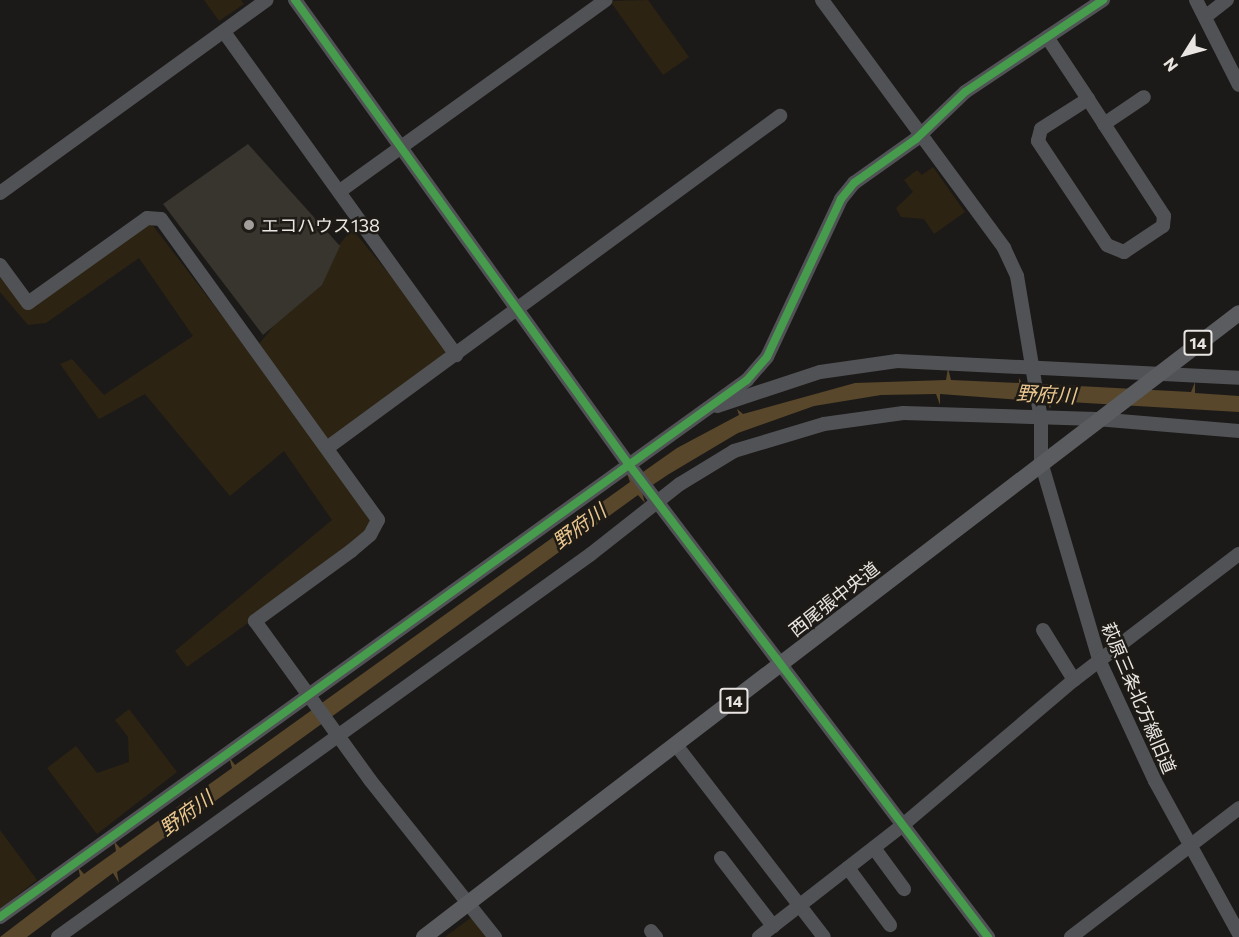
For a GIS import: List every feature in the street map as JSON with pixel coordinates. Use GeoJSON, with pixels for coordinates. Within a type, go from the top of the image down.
{"type":"FeatureCollection","features":[{"type":"Feature","properties":{"kind":"main road","name":"西尾張中央道"},"geometry":{"type":"LineString","coordinates":[[424,937],[780,666],[1096,419],[1239,313]]}},
{"type":"Feature","properties":{"kind":"street"},"geometry":{"type":"LineString","coordinates":[[0,193],[267,0]]}},
{"type":"Feature","properties":{"kind":"street"},"geometry":{"type":"LineString","coordinates":[[295,0],[627,462],[988,937]]}},
{"type":"Feature","properties":{"kind":"street"},"geometry":{"type":"LineString","coordinates":[[340,191],[606,0]]}},
{"type":"Feature","properties":{"kind":"street","name":"萩原三条北方線旧道"},"geometry":{"type":"LineString","coordinates":[[822,0],[1004,248],[1024,301],[1040,417],[1041,462],[1100,662],[1188,844],[1239,934]]}},
{"type":"Feature","properties":{"kind":"street"},"geometry":{"type":"LineString","coordinates":[[0,917],[763,364],[841,199],[854,183],[919,135],[965,92],[1103,0]]}},
{"type":"Feature","properties":{"kind":"street"},"geometry":{"type":"LineString","coordinates":[[1196,0],[1239,85]]}},
{"type":"Feature","properties":{"kind":"street"},"geometry":{"type":"LineString","coordinates":[[1205,17],[1227,0]]}},
{"type":"Feature","properties":{"kind":"street"},"geometry":{"type":"LineString","coordinates":[[224,32],[456,355]]}},
{"type":"Feature","properties":{"kind":"street"},"geometry":{"type":"LineString","coordinates":[[1047,37],[1088,99],[1165,220],[1163,226],[1124,252],[1107,245],[1038,141],[1041,129],[1088,99]]}},
{"type":"Feature","properties":{"kind":"street"},"geometry":{"type":"LineString","coordinates":[[1104,124],[1144,97]]}},
{"type":"Feature","properties":{"kind":"street"},"geometry":{"type":"LineString","coordinates":[[327,448],[780,116]]}},
{"type":"Feature","properties":{"kind":"street"},"geometry":{"type":"LineString","coordinates":[[0,265],[28,303],[147,218],[161,219],[378,520],[370,536],[255,621],[337,736],[495,937]]}},
{"type":"Feature","properties":{"kind":"street"},"geometry":{"type":"LineString","coordinates":[[694,415],[776,385],[859,364],[1033,368],[1239,378]]}},
{"type":"Feature","properties":{"kind":"street"},"geometry":{"type":"LineString","coordinates":[[58,937],[657,501],[734,451],[824,424],[903,413],[1096,419],[1239,431]]}},
{"type":"Feature","properties":{"kind":"street"},"geometry":{"type":"LineString","coordinates":[[759,937],[904,824],[1074,680],[1239,554]]}},
{"type":"Feature","properties":{"kind":"street"},"geometry":{"type":"LineString","coordinates":[[1043,630],[1074,680]]}},
{"type":"Feature","properties":{"kind":"street"},"geometry":{"type":"LineString","coordinates":[[676,745],[824,937]]}},
{"type":"Feature","properties":{"kind":"street"},"geometry":{"type":"LineString","coordinates":[[1071,937],[1188,844],[1239,808]]}},
{"type":"Feature","properties":{"kind":"street"},"geometry":{"type":"LineString","coordinates":[[874,848],[904,889]]}},
{"type":"Feature","properties":{"kind":"street"},"geometry":{"type":"LineString","coordinates":[[721,858],[773,926]]}},
{"type":"Feature","properties":{"kind":"street"},"geometry":{"type":"LineString","coordinates":[[848,868],[890,925]]}},
{"type":"Feature","properties":{"kind":"shaded area"},"geometry":{"type":"Polygon","coordinates":[[[204,0],[241,0],[244,4],[219,21],[204,0]]]}},
{"type":"Feature","properties":{"kind":"shaded area"},"geometry":{"type":"Polygon","coordinates":[[[648,0],[689,57],[663,75],[610,1],[648,0]]]}},
{"type":"Feature","properties":{"kind":"shaded area"},"geometry":{"type":"Polygon","coordinates":[[[933,167],[965,212],[934,234],[924,219],[901,217],[896,208],[913,192],[904,180],[917,170],[922,175],[933,167]]]}},
{"type":"Feature","properties":{"kind":"shaded area"},"geometry":{"type":"Polygon","coordinates":[[[147,218],[375,515],[370,535],[187,667],[175,651],[332,520],[284,451],[230,496],[145,394],[99,419],[60,364],[72,359],[104,395],[193,336],[139,258],[46,323],[28,325],[0,292],[0,272],[28,303],[147,218]]]}},
{"type":"Feature","properties":{"kind":"shaded area"},"geometry":{"type":"Polygon","coordinates":[[[352,229],[456,355],[332,445],[255,349],[352,229]]]}},
{"type":"Feature","properties":{"kind":"shaded area"},"geometry":{"type":"Polygon","coordinates":[[[129,709],[177,772],[97,834],[47,768],[76,746],[97,773],[129,762],[128,737],[115,720],[129,709]]]}},
{"type":"Feature","properties":{"kind":"shaded area"},"geometry":{"type":"Polygon","coordinates":[[[0,830],[37,880],[0,909],[0,830]]]}},
{"type":"Feature","properties":{"kind":"shaded area"},"geometry":{"type":"Polygon","coordinates":[[[472,917],[487,937],[445,937],[472,917]]]}},
{"type":"Feature","properties":{"kind":"water","name":"野府川"},"geometry":{"type":"Polygon","coordinates":[[[948,368],[951,380],[1019,383],[1019,378],[1022,383],[1191,392],[1195,382],[1195,393],[1239,396],[1239,412],[1052,401],[1050,409],[1048,402],[940,394],[940,405],[936,394],[881,395],[814,406],[738,433],[642,492],[645,503],[638,495],[117,872],[119,883],[113,873],[27,937],[0,937],[80,876],[78,867],[84,874],[116,851],[114,841],[120,848],[232,768],[229,757],[235,765],[630,482],[626,471],[633,479],[677,448],[739,415],[737,409],[743,414],[855,383],[946,380],[948,368]]]}},
{"type":"Feature","properties":{"kind":"building","name":"エコハウス138"},"geometry":{"type":"Polygon","coordinates":[[[248,144],[340,246],[322,285],[263,335],[163,204],[248,144]]]}},
{"type":"Feature","properties":{"kind":"cycle path"},"geometry":{"type":"LineString","coordinates":[[295,0],[627,462],[988,937]]}},
{"type":"Feature","properties":{"kind":"cycle path"},"geometry":{"type":"LineString","coordinates":[[0,917],[747,380],[767,357],[841,199],[854,183],[916,139],[965,92],[1103,0]]}},
{"type":"Feature","properties":{"kind":"place","name":"エコハウス138"},"geometry":{"type":"Point","coordinates":[249,225]}}]}
